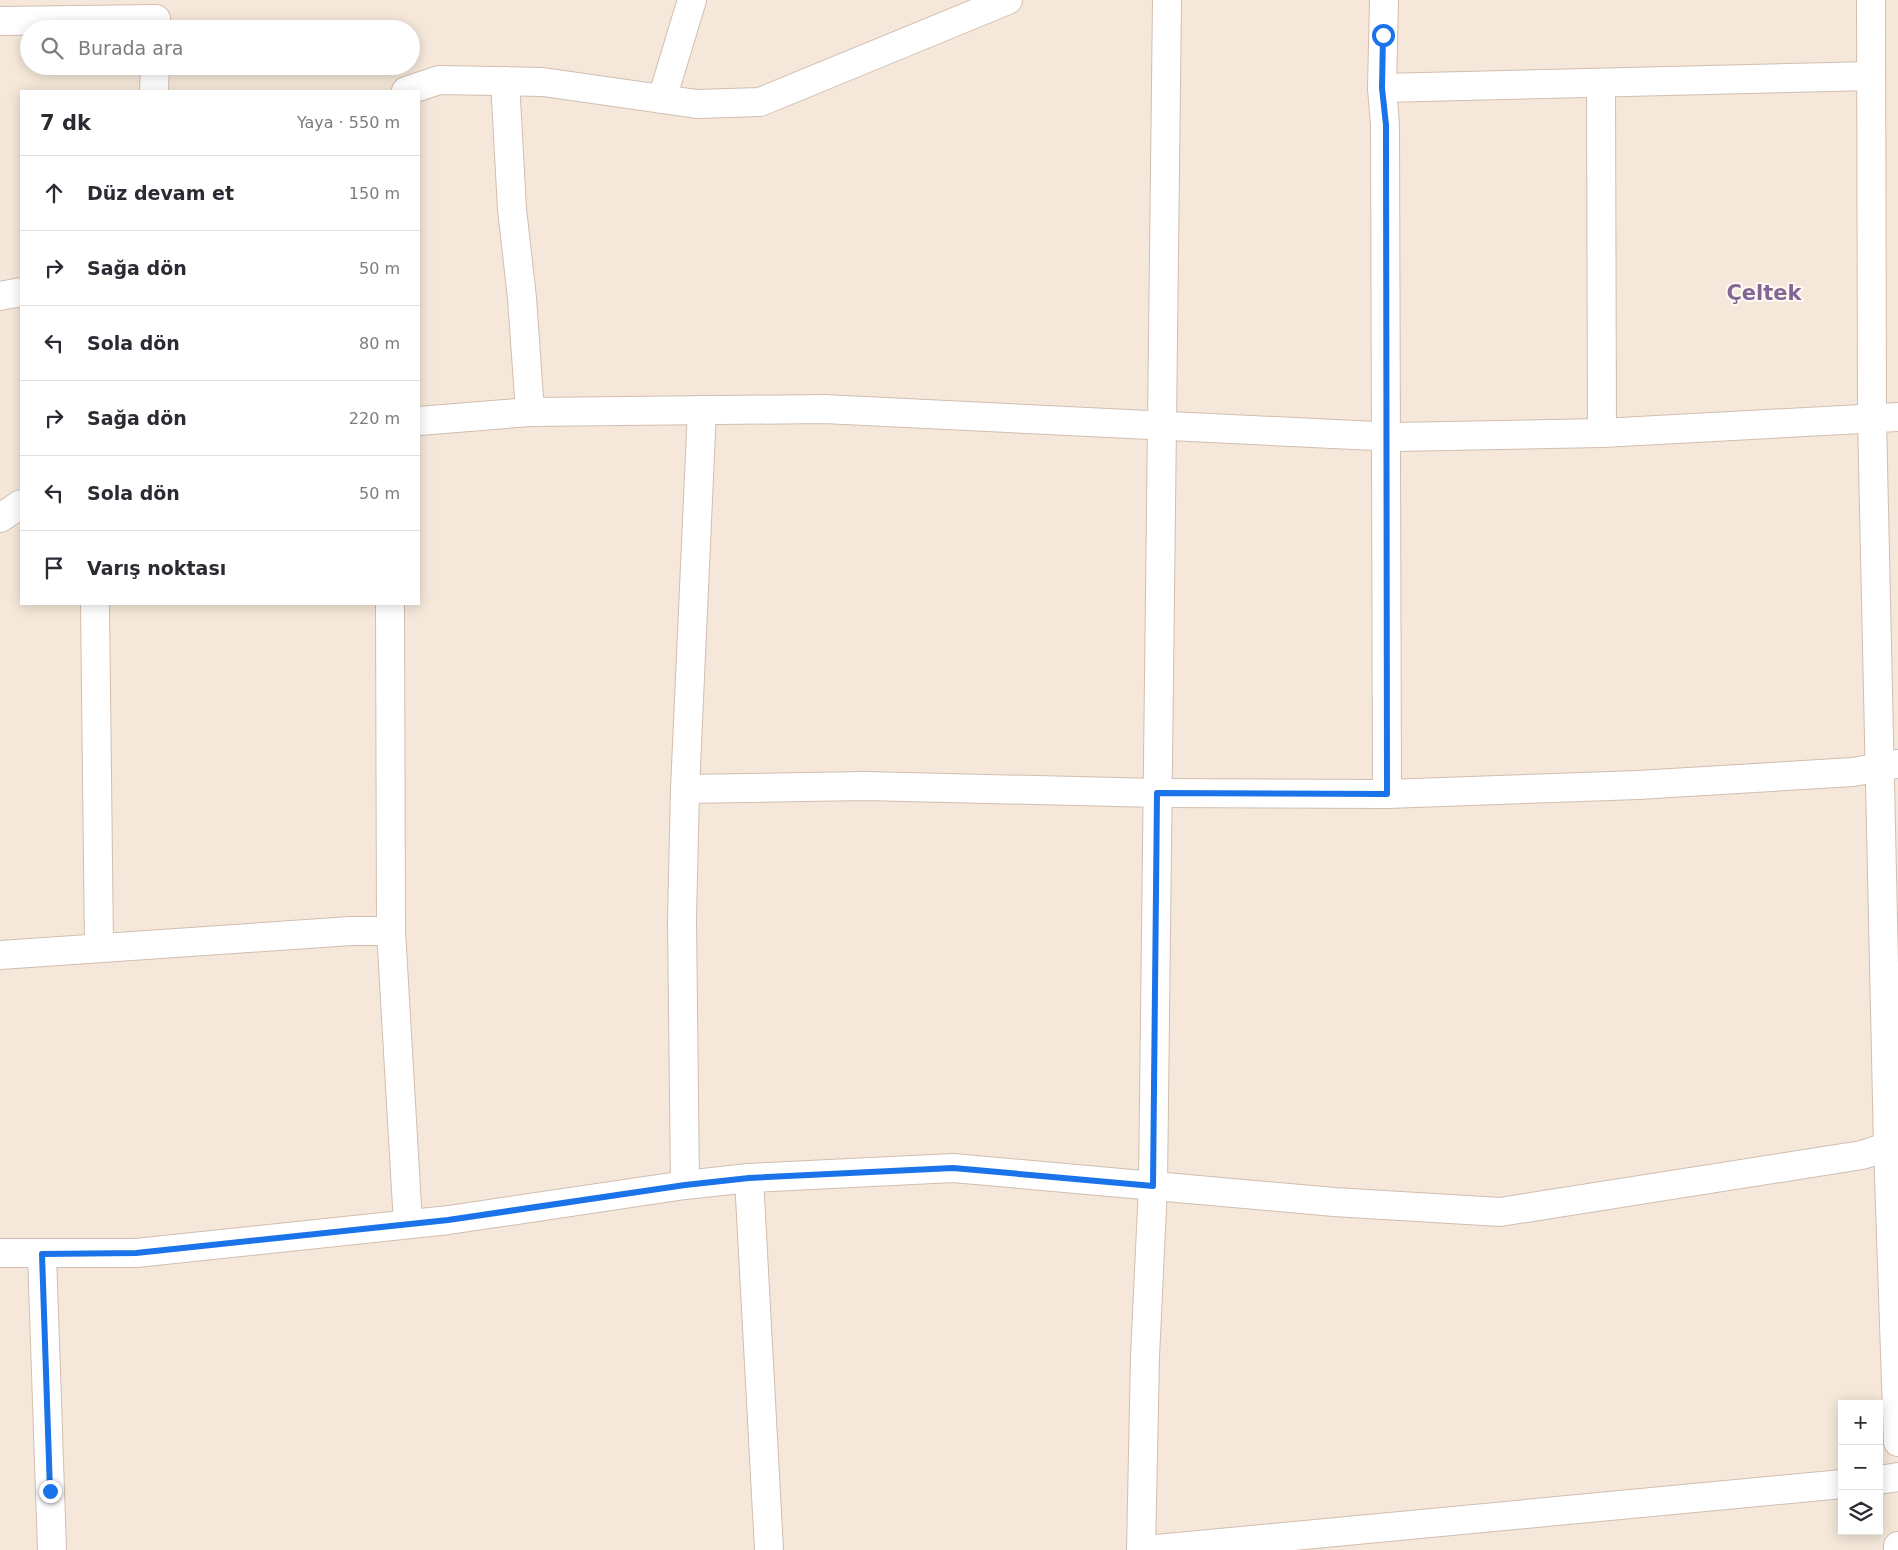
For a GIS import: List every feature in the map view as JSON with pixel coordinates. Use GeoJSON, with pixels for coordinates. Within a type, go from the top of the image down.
{"type":"FeatureCollection","features":[{"type":"Feature","properties":{"kind":"street"},"geometry":{"type":"LineString","coordinates":[[662,99],[692,0]]}},
{"type":"Feature","properties":{"kind":"street"},"geometry":{"type":"LineString","coordinates":[[409,90],[439,80],[543,82],[697,104],[760,102],[1008,0]]}},
{"type":"Feature","properties":{"kind":"street"},"geometry":{"type":"LineString","coordinates":[[1141,1550],[1145,1357],[1153,1186],[1167,0]]}},
{"type":"Feature","properties":{"kind":"street"},"geometry":{"type":"LineString","coordinates":[[1384,0],[1382,88],[1386,125],[1387,794]]}},
{"type":"Feature","properties":{"kind":"street"},"geometry":{"type":"LineString","coordinates":[[1871,0],[1871,76],[1885,417],[1898,1442]]}},
{"type":"Feature","properties":{"kind":"street"},"geometry":{"type":"LineString","coordinates":[[31,20],[156,16]]}},
{"type":"Feature","properties":{"kind":"street"},"geometry":{"type":"LineString","coordinates":[[0,21],[20,20]]}},
{"type":"Feature","properties":{"kind":"street"},"geometry":{"type":"LineString","coordinates":[[154,90],[155,75]]}},
{"type":"Feature","properties":{"kind":"street"},"geometry":{"type":"LineString","coordinates":[[1382,88],[1871,76]]}},
{"type":"Feature","properties":{"kind":"street"},"geometry":{"type":"LineString","coordinates":[[505,81],[512,209],[522,298],[530,412]]}},
{"type":"Feature","properties":{"kind":"street"},"geometry":{"type":"LineString","coordinates":[[1601,83],[1602,433]]}},
{"type":"Feature","properties":{"kind":"street"},"geometry":{"type":"LineString","coordinates":[[0,296],[20,292]]}},
{"type":"Feature","properties":{"kind":"street"},"geometry":{"type":"LineString","coordinates":[[420,421],[530,412],[824,409],[1386,436],[1602,433],[1885,417]]}},
{"type":"Feature","properties":{"kind":"street"},"geometry":{"type":"LineString","coordinates":[[685,1185],[682,920],[685,789],[702,410]]}},
{"type":"Feature","properties":{"kind":"street"},"geometry":{"type":"LineString","coordinates":[[0,518],[20,505]]}},
{"type":"Feature","properties":{"kind":"street"},"geometry":{"type":"LineString","coordinates":[[95,605],[98,947]]}},
{"type":"Feature","properties":{"kind":"street"},"geometry":{"type":"LineString","coordinates":[[390,605],[391,931],[408,1224]]}},
{"type":"Feature","properties":{"kind":"street"},"geometry":{"type":"LineString","coordinates":[[685,789],[865,786],[1157,793],[1387,794],[1638,785],[1854,772],[1889,765]]}},
{"type":"Feature","properties":{"kind":"street"},"geometry":{"type":"LineString","coordinates":[[0,954],[391,931]]}},
{"type":"Feature","properties":{"kind":"street"},"geometry":{"type":"LineString","coordinates":[[0,1253],[136,1253],[458,1219],[685,1185],[749,1178],[953,1168],[1334,1202],[1500,1212],[1862,1155],[1893,1145]]}},
{"type":"Feature","properties":{"kind":"street"},"geometry":{"type":"LineString","coordinates":[[749,1178],[769,1550]]}},
{"type":"Feature","properties":{"kind":"street"},"geometry":{"type":"LineString","coordinates":[[42,1254],[52,1550]]}},
{"type":"Feature","properties":{"kind":"street"},"geometry":{"type":"LineString","coordinates":[[1883,1479],[1898,1477]]}},
{"type":"Feature","properties":{"kind":"street"},"geometry":{"type":"LineString","coordinates":[[1146,1550],[1838,1484]]}},
{"type":"Feature","properties":{"kind":"shaded area"},"geometry":{"type":"Polygon","coordinates":[[[0,0],[1898,0],[1898,1550],[0,1550],[0,0]]]}},
{"type":"Feature","properties":{"kind":"district","name":"Çeltek"},"geometry":{"type":"Point","coordinates":[1764,293]}},
{"type":"Feature","properties":{"kind":"route"},"geometry":{"type":"LineString","coordinates":[[50,1491],[42,1254],[136,1253],[448,1220],[685,1185],[749,1178],[953,1168],[1153,1186],[1157,793],[1387,794],[1386,125],[1382,88],[1383,35]]}}]}
